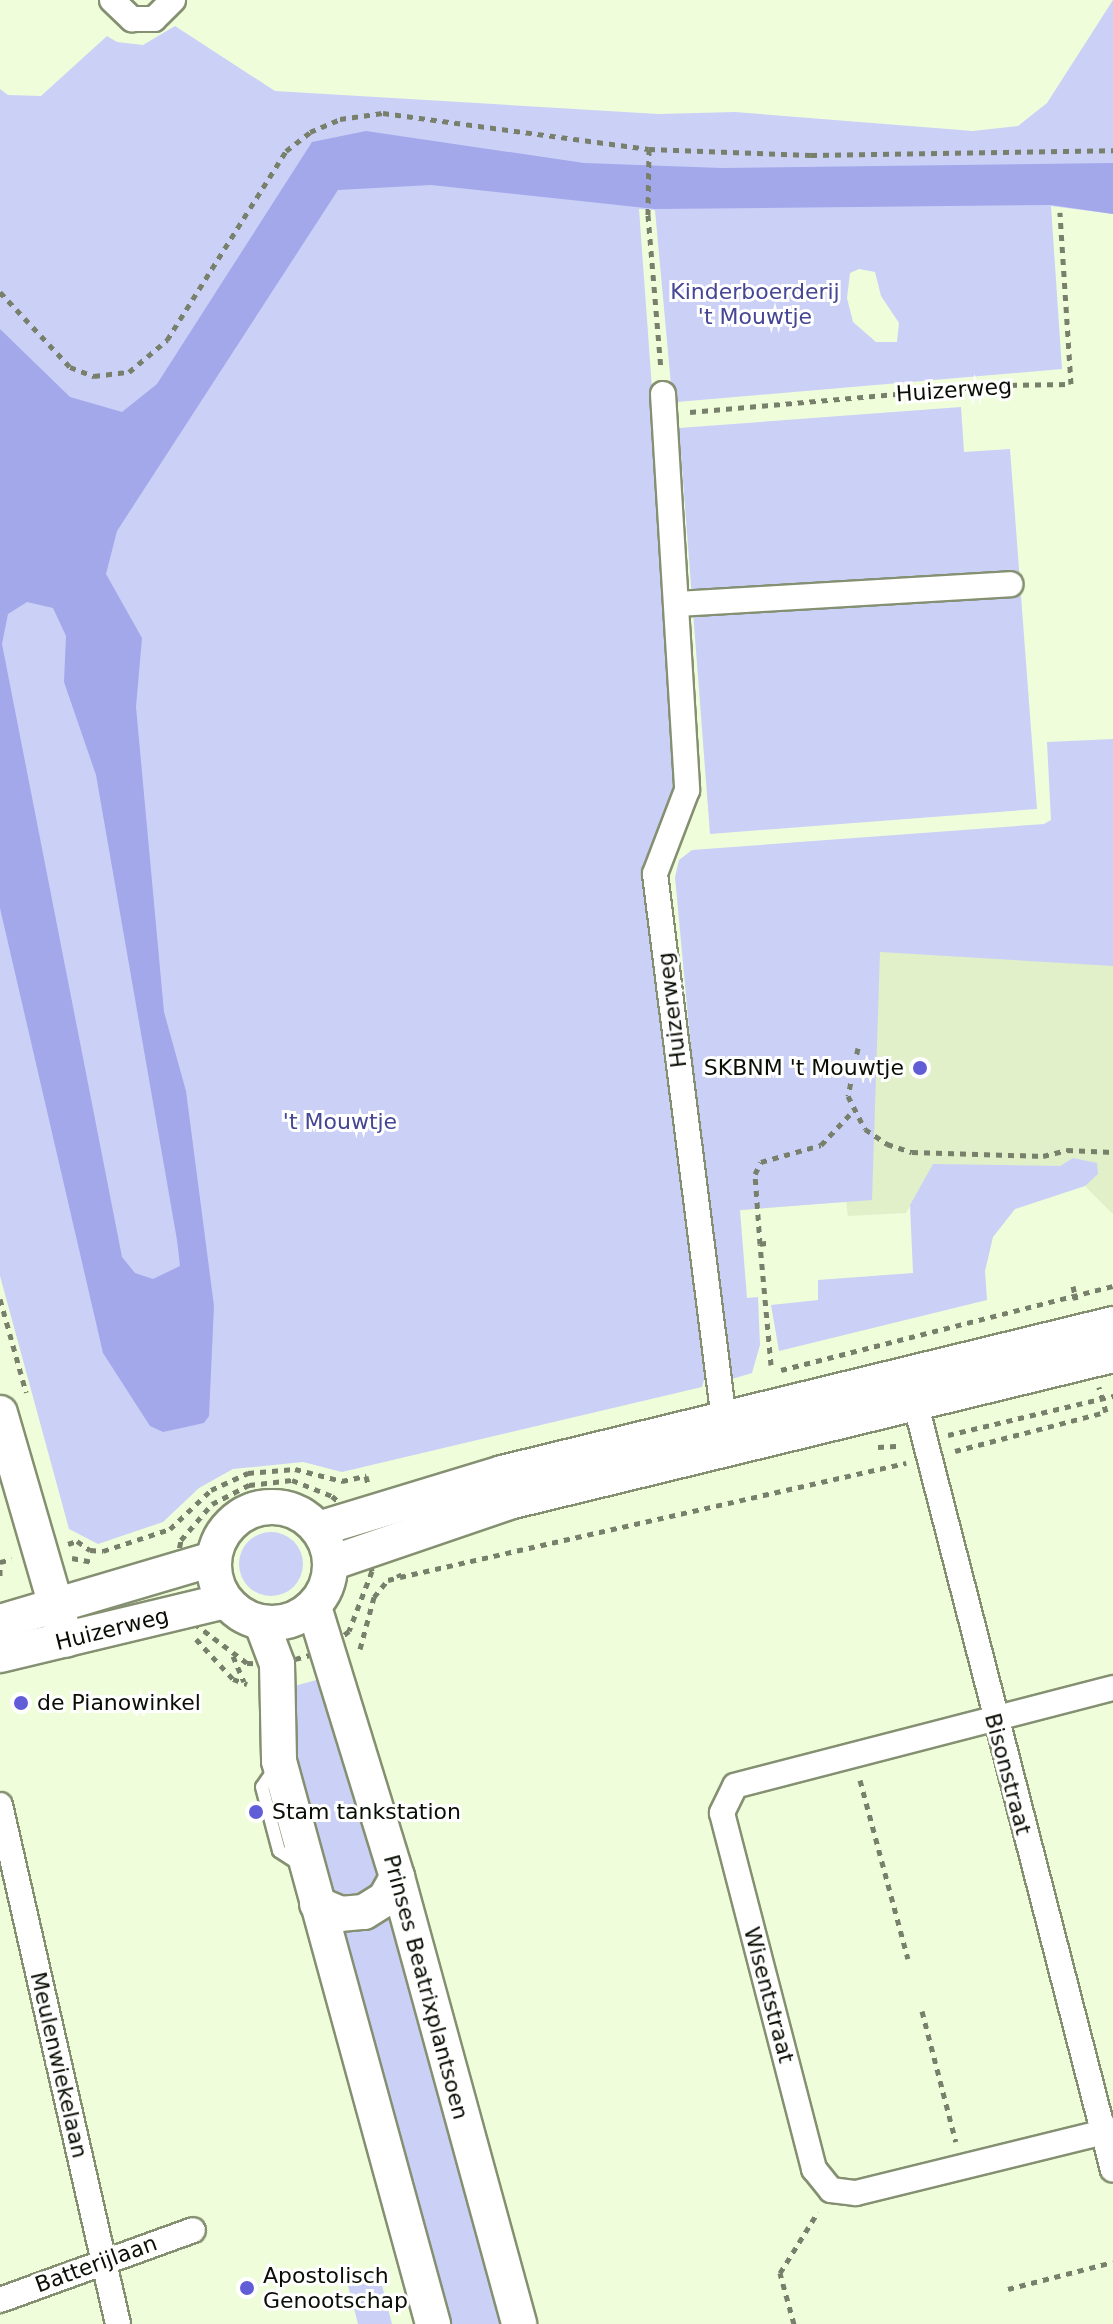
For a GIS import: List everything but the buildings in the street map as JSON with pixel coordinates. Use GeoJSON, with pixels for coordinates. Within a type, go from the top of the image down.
{"type":"FeatureCollection","features":[{"type":"Feature","properties":{"kind":"main road"},"geometry":{"type":"LineString","coordinates":[[318,1529],[383,1527],[509,1502],[912,1389],[1101,1343]]}},
{"type":"Feature","properties":{"kind":"main road"},"geometry":{"type":"LineString","coordinates":[[331,1563],[383,1527],[502,1473],[724,1420],[912,1389]]}},
{"type":"Feature","properties":{"kind":"main road"},"geometry":{"type":"LineString","coordinates":[[0,1413],[66,1640]]}},
{"type":"Feature","properties":{"kind":"main road"},"geometry":{"type":"LineString","coordinates":[[279,1507],[301,1515],[318,1529],[331,1563],[327,1587],[314,1607],[290,1621],[262,1624],[241,1616],[225,1601],[215,1581],[213,1559],[220,1537],[235,1519],[256,1509],[279,1507]]}},
{"type":"Feature","properties":{"kind":"main road","name":"Huizerweg"},"geometry":{"type":"LineString","coordinates":[[0,1622],[213,1559]]}},
{"type":"Feature","properties":{"kind":"main road","name":"Huizerweg"},"geometry":{"type":"LineString","coordinates":[[0,1655],[225,1601]]}},
{"type":"Feature","properties":{"kind":"main road","name":"Prinses Beatrixplantsoen"},"geometry":{"type":"LineString","coordinates":[[314,1607],[331,1671],[397,1877],[519,2324]]}},
{"type":"Feature","properties":{"kind":"main road"},"geometry":{"type":"LineString","coordinates":[[262,1624],[277,1664],[279,1761],[433,2324]]}},
{"type":"Feature","properties":{"kind":"main road"},"geometry":{"type":"LineString","coordinates":[[317,1904],[340,1914],[364,1912],[385,1899],[397,1877]]}},
{"type":"Feature","properties":{"kind":"street"},"geometry":{"type":"LineString","coordinates":[[112,0],[132,19],[154,19],[173,0]]}},
{"type":"Feature","properties":{"kind":"street","name":"Huizerweg"},"geometry":{"type":"LineString","coordinates":[[664,404],[687,790],[655,874],[724,1420]]}},
{"type":"Feature","properties":{"kind":"street"},"geometry":{"type":"LineString","coordinates":[[677,604],[1010,584]]}},
{"type":"Feature","properties":{"kind":"street","name":"Bisonstraat"},"geometry":{"type":"LineString","coordinates":[[912,1389],[994,1719],[1108,2132],[1113,2170]]}},
{"type":"Feature","properties":{"kind":"street","name":"Wisentstraat"},"geometry":{"type":"LineString","coordinates":[[831,2190],[814,2169],[722,1813],[735,1786],[1113,1688]]}},
{"type":"Feature","properties":{"kind":"street","name":"Meulenwiekelaan"},"geometry":{"type":"LineString","coordinates":[[0,1805],[118,2324]]}},
{"type":"Feature","properties":{"kind":"street"},"geometry":{"type":"LineString","coordinates":[[831,2190],[856,2193],[1108,2132]]}},
{"type":"Feature","properties":{"kind":"street","name":"Batterijlaan"},"geometry":{"type":"LineString","coordinates":[[0,2300],[103,2260],[193,2230]]}},
{"type":"Feature","properties":{"kind":"path"},"geometry":{"type":"LineString","coordinates":[[0,292],[70,367],[94,376],[129,372],[167,340],[286,151],[330,123],[383,113],[649,149],[811,155],[1113,150]]}},
{"type":"Feature","properties":{"kind":"path"},"geometry":{"type":"LineString","coordinates":[[649,149],[648,215],[664,404]]}},
{"type":"Feature","properties":{"kind":"path","name":"Huizerweg"},"geometry":{"type":"LineString","coordinates":[[664,404],[999,385],[1071,384],[1060,212]]}},
{"type":"Feature","properties":{"kind":"path"},"geometry":{"type":"LineString","coordinates":[[858,1048],[849,1077],[853,1111],[865,1129],[887,1144],[912,1152],[1043,1156],[1067,1150],[1113,1152]]}},
{"type":"Feature","properties":{"kind":"path"},"geometry":{"type":"LineString","coordinates":[[771,1365],[755,1174],[761,1162],[821,1145],[853,1111]]}},
{"type":"Feature","properties":{"kind":"path"},"geometry":{"type":"LineString","coordinates":[[760,1244],[771,1242]]}},
{"type":"Feature","properties":{"kind":"path"},"geometry":{"type":"LineString","coordinates":[[331,1671],[364,1645],[374,1597],[388,1580],[927,1458],[1106,1412],[1101,1343],[1073,1286]]}},
{"type":"Feature","properties":{"kind":"path"},"geometry":{"type":"LineString","coordinates":[[0,1576],[0,1562],[77,1541],[90,1550],[103,1551],[170,1529],[211,1490],[248,1473],[295,1469],[342,1481],[366,1476],[400,1577]]}},
{"type":"Feature","properties":{"kind":"path"},"geometry":{"type":"LineString","coordinates":[[181,1540],[212,1504],[249,1485],[292,1480],[332,1496]]}},
{"type":"Feature","properties":{"kind":"path"},"geometry":{"type":"LineString","coordinates":[[233,1656],[245,1684]]}},
{"type":"Feature","properties":{"kind":"path"},"geometry":{"type":"LineString","coordinates":[[854,1756],[908,1959]]}},
{"type":"Feature","properties":{"kind":"path"},"geometry":{"type":"LineString","coordinates":[[922,2011],[963,2167]]}},
{"type":"Feature","properties":{"kind":"path"},"geometry":{"type":"LineString","coordinates":[[794,2324],[780,2273],[831,2190]]}},
{"type":"Feature","properties":{"kind":"path"},"geometry":{"type":"LineString","coordinates":[[1008,2289],[1113,2262]]}},
{"type":"Feature","properties":{"kind":"shaded area","name":"SKBNM 't Mouwtje"},"geometry":{"type":"Polygon","coordinates":[[[719,936],[1113,952],[1113,1214],[1085,1186],[922,1185],[906,1213],[848,1216],[846,1201],[734,1211],[719,936]]]}},
{"type":"Feature","properties":{"kind":"green space","name":"'t Mouwtje"},"geometry":{"type":"Polygon","coordinates":[[[1113,0],[1113,214],[1051,206],[1062,369],[677,402],[672,396],[655,210],[639,209],[678,747],[671,809],[658,843],[707,1370],[702,1387],[342,1472],[303,1462],[233,1469],[199,1488],[163,1522],[98,1544],[69,1529],[0,1276],[0,89],[8,95],[41,96],[107,36],[117,42],[143,45],[175,26],[275,91],[658,114],[735,112],[973,131],[1018,126],[1047,103],[1113,0]],[[859,269],[850,273],[847,298],[853,322],[876,342],[897,342],[899,323],[881,296],[875,272],[859,269]]]}},
{"type":"Feature","properties":{"kind":"green space"},"geometry":{"type":"Polygon","coordinates":[[[961,407],[964,452],[1010,449],[1037,809],[710,834],[679,428],[961,407]]]}},
{"type":"Feature","properties":{"kind":"green space"},"geometry":{"type":"Polygon","coordinates":[[[1113,739],[1113,966],[880,952],[872,1200],[740,1210],[747,1298],[758,1297],[760,1345],[752,1373],[722,1382],[675,877],[679,860],[692,850],[1044,824],[1051,820],[1047,742],[1113,739]]]}},
{"type":"Feature","properties":{"kind":"green space"},"geometry":{"type":"Polygon","coordinates":[[[1073,1158],[1097,1163],[1098,1174],[1085,1186],[1015,1209],[993,1237],[985,1271],[987,1300],[779,1351],[771,1305],[818,1300],[818,1280],[913,1273],[910,1205],[933,1164],[1060,1166],[1073,1158]]]}},
{"type":"Feature","properties":{"kind":"green space"},"geometry":{"type":"Polygon","coordinates":[[[271,1532],[289,1538],[297,1546],[303,1564],[297,1582],[289,1590],[271,1596],[253,1590],[245,1582],[239,1564],[245,1546],[253,1538],[271,1532]]]}},
{"type":"Feature","properties":{"kind":"green space"},"geometry":{"type":"Polygon","coordinates":[[[320,1679],[386,1881],[362,1902],[329,1896],[296,1764],[287,1688],[320,1679]]]}},
{"type":"Feature","properties":{"kind":"green space"},"geometry":{"type":"Polygon","coordinates":[[[394,1902],[507,2324],[444,2324],[337,1922],[394,1902]]]}},
{"type":"Feature","properties":{"kind":"green space"},"geometry":{"type":"Polygon","coordinates":[[[378,2270],[392,2324],[358,2324],[346,2278],[378,2270]]]}},
{"type":"Feature","properties":{"kind":"water"},"geometry":{"type":"Polygon","coordinates":[[[366,131],[584,163],[721,168],[1113,163],[1113,214],[1051,205],[655,209],[431,185],[338,190],[117,531],[106,574],[142,638],[136,707],[164,1012],[186,1091],[214,1306],[209,1416],[204,1423],[163,1432],[150,1426],[103,1353],[0,908],[0,329],[70,397],[122,412],[157,384],[312,142],[366,131]],[[27,602],[8,614],[2,644],[122,1257],[135,1273],[153,1279],[180,1266],[177,1240],[96,775],[64,682],[66,636],[53,608],[27,602]]]}},
{"type":"Feature","properties":{"kind":"place","name":"SKBNM 't Mouwtje"},"geometry":{"type":"Point","coordinates":[920,1068]}},
{"type":"Feature","properties":{"kind":"place","name":"de Pianowinkel"},"geometry":{"type":"Point","coordinates":[21,1703]}},
{"type":"Feature","properties":{"kind":"place","name":"Stam tankstation"},"geometry":{"type":"Point","coordinates":[256,1812]}},
{"type":"Feature","properties":{"kind":"place","name":"Apostolisch Genootschap"},"geometry":{"type":"Point","coordinates":[247,2288]}},
{"type":"Feature","properties":{"kind":"park label","name":"Kinderboerderij 't Mouwtje"},"geometry":{"type":"Point","coordinates":[755,304]}}]}
